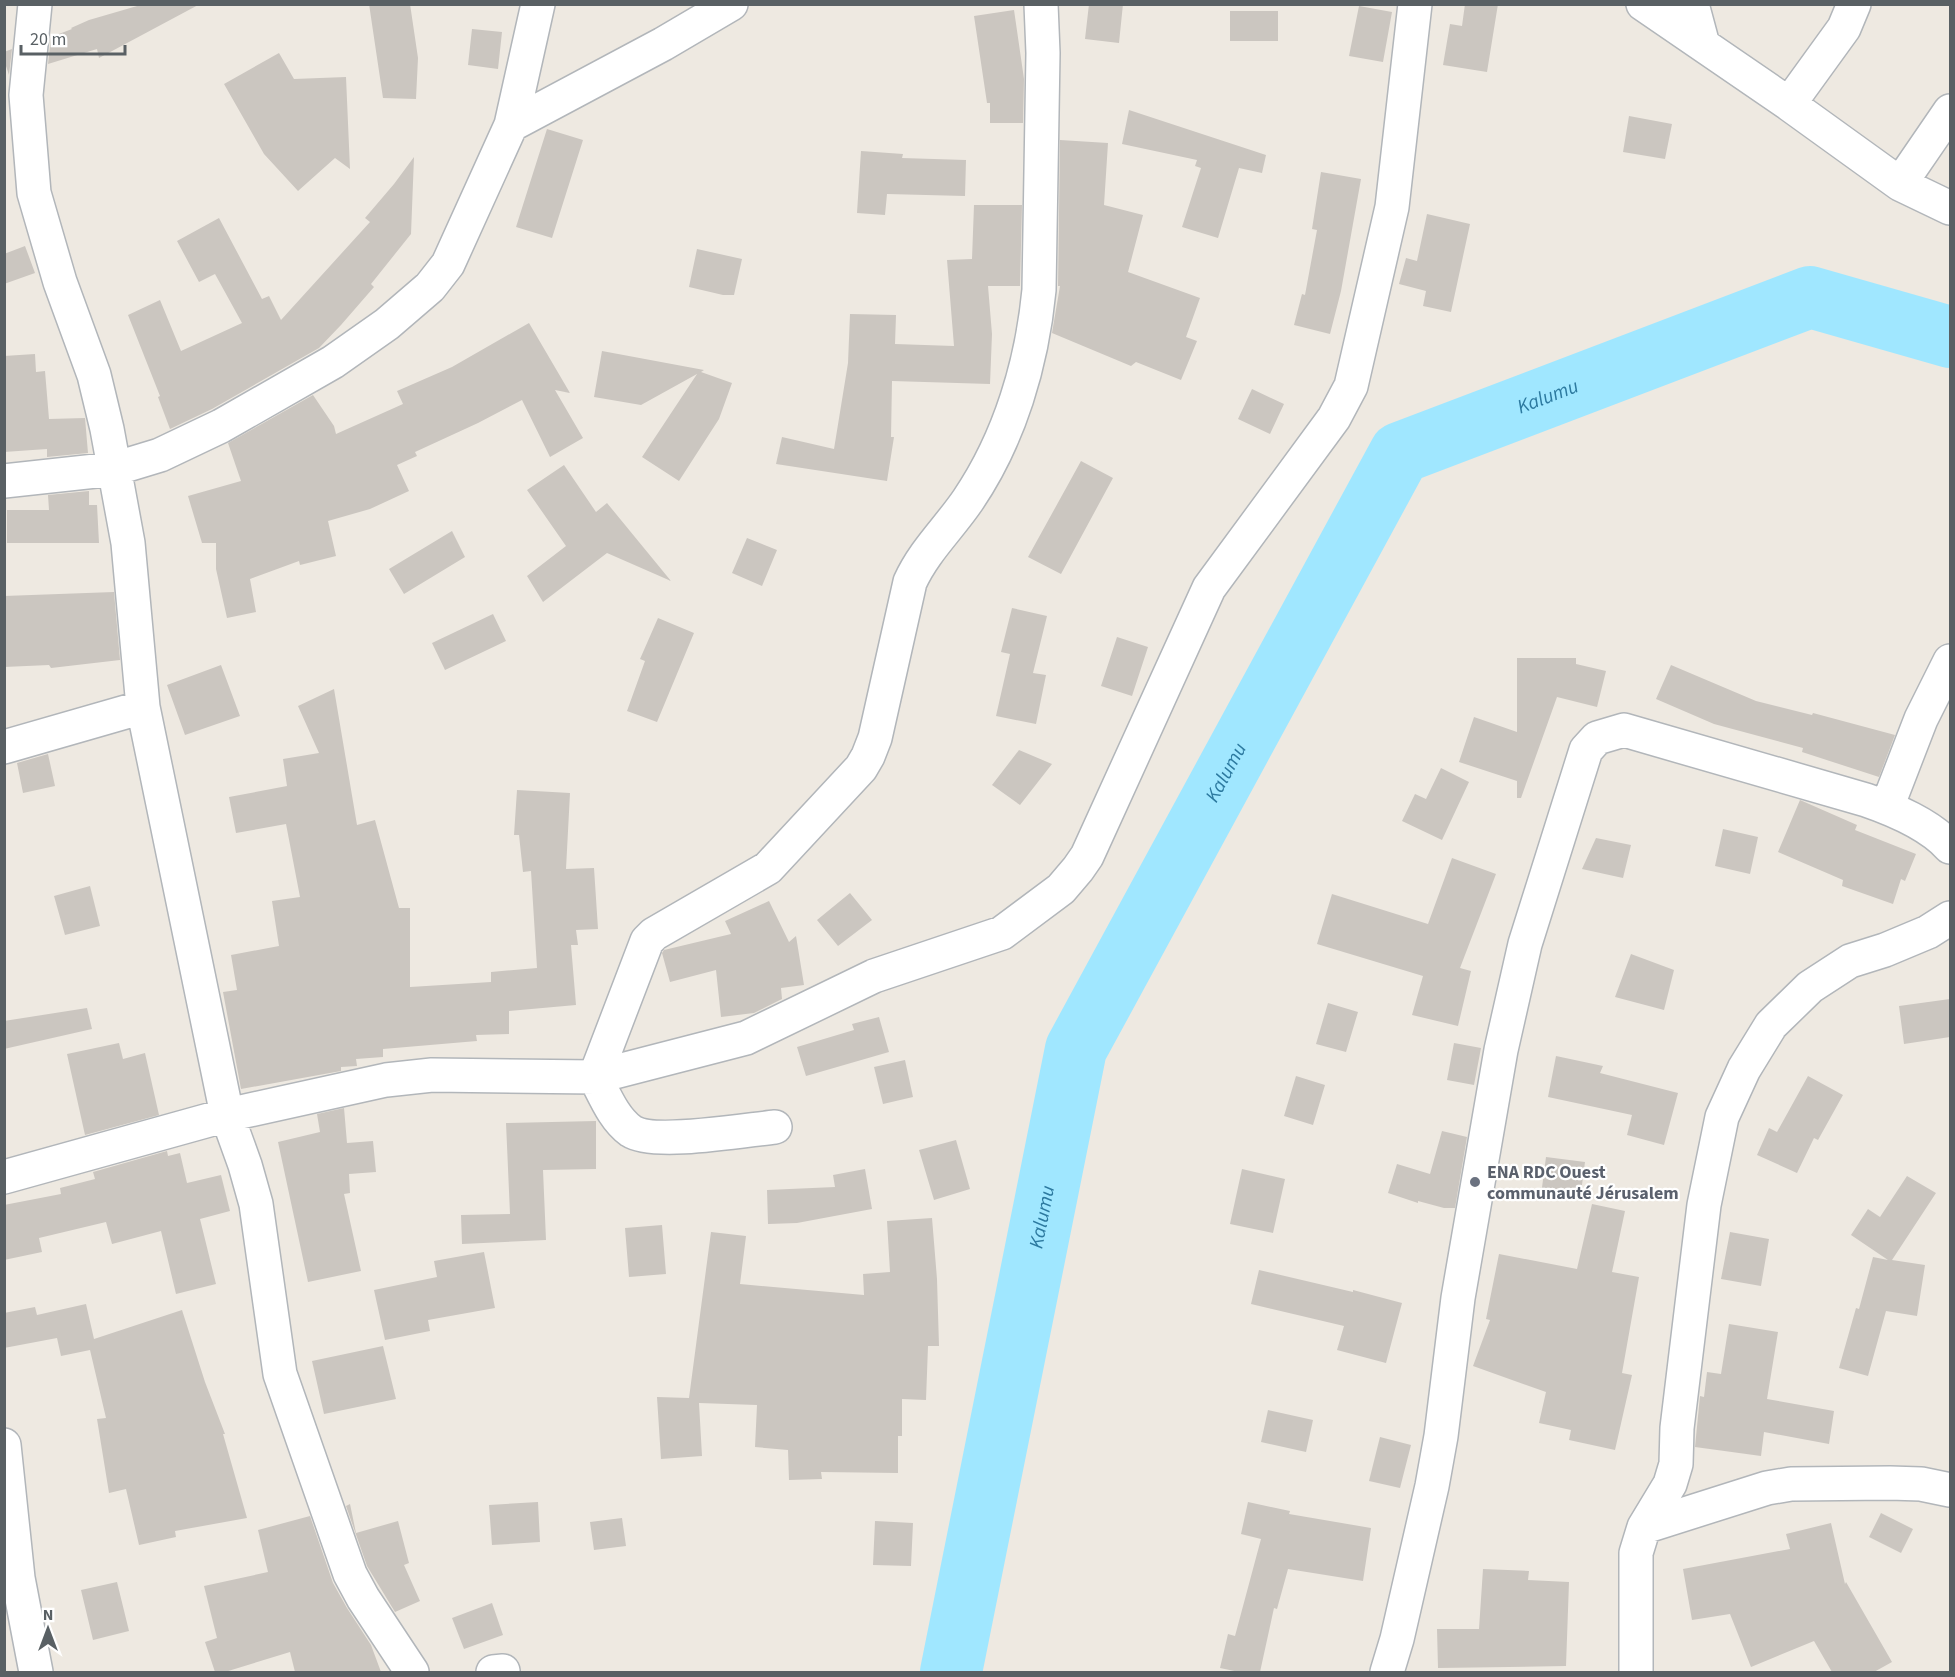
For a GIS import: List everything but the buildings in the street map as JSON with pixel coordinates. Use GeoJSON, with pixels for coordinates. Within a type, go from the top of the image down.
{"type":"FeatureCollection","features":[{"type":"Feature","properties":{"kind":"street"},"geometry":{"type":"LineString","coordinates":[[35,4],[26,95],[34,193],[60,282],[94,375],[114,469],[128,543],[143,707],[227,1115],[256,1204],[280,1374],[350,1574],[363,1598],[412,1672]]}},
{"type":"Feature","properties":{"kind":"street"},"geometry":{"type":"LineString","coordinates":[[4,481],[114,469],[160,455],[221,426],[333,362],[396,317],[430,287],[448,264],[511,125],[538,4]]}},
{"type":"Feature","properties":{"kind":"street"},"geometry":{"type":"LineString","coordinates":[[511,125],[663,44],[731,4]]}},
{"type":"Feature","properties":{"kind":"street"},"geometry":{"type":"LineString","coordinates":[[775,1127],[664,1138],[644,1136],[631,1131],[621,1121],[595,1077],[647,941],[654,934],[768,868],[861,768],[875,738],[910,582],[922,560],[968,500],[1004,435],[1023,378],[1037,314],[1041,4]]}},
{"type":"Feature","properties":{"kind":"street"},"geometry":{"type":"LineString","coordinates":[[4,1177],[227,1115],[408,1077],[432,1075],[595,1077],[746,1038],[874,976],[1002,933],[1061,889],[1087,856],[1209,588],[1334,418],[1351,386],[1392,207],[1415,4]]}},
{"type":"Feature","properties":{"kind":"street"},"geometry":{"type":"LineString","coordinates":[[1643,4],[1789,104],[1900,184],[1949,206]]}},
{"type":"Feature","properties":{"kind":"street"},"geometry":{"type":"LineString","coordinates":[[1692,4],[1703,45]]}},
{"type":"Feature","properties":{"kind":"street"},"geometry":{"type":"LineString","coordinates":[[1789,104],[1844,28],[1854,4]]}},
{"type":"Feature","properties":{"kind":"street"},"geometry":{"type":"LineString","coordinates":[[1900,184],[1950,111]]}},
{"type":"Feature","properties":{"kind":"street"},"geometry":{"type":"LineString","coordinates":[[1887,807],[1922,720],[1950,661]]}},
{"type":"Feature","properties":{"kind":"street"},"geometry":{"type":"LineString","coordinates":[[4,747],[143,707]]}},
{"type":"Feature","properties":{"kind":"street"},"geometry":{"type":"LineString","coordinates":[[1387,1672],[1400,1629],[1437,1456],[1458,1298],[1501,1050],[1525,944],[1586,750],[1597,738],[1624,730],[1887,807],[1922,825],[1950,847]]}},
{"type":"Feature","properties":{"kind":"street"},"geometry":{"type":"LineString","coordinates":[[1636,1672],[1636,1553],[1644,1527],[1670,1485],[1676,1464],[1677,1428],[1704,1206],[1722,1117],[1744,1069],[1771,1025],[1810,987],[1850,961],[1885,950],[1928,932],[1950,918]]}},
{"type":"Feature","properties":{"kind":"street"},"geometry":{"type":"LineString","coordinates":[[4,1445],[18,1578],[36,1672]]}},
{"type":"Feature","properties":{"kind":"street"},"geometry":{"type":"LineString","coordinates":[[1644,1527],[1767,1488],[1791,1484],[1890,1483],[1950,1490]]}},
{"type":"Feature","properties":{"kind":"waterway","name":"Kalumu"},"geometry":{"type":"LineString","coordinates":[[951,1672],[1076,1049],[1400,453],[1810,297],[1950,337]]}},
{"type":"Feature","properties":{"kind":"place","name":"ENA RDC Ouest communauté Jérusalem"},"geometry":{"type":"Point","coordinates":[1475,1182]}}]}
